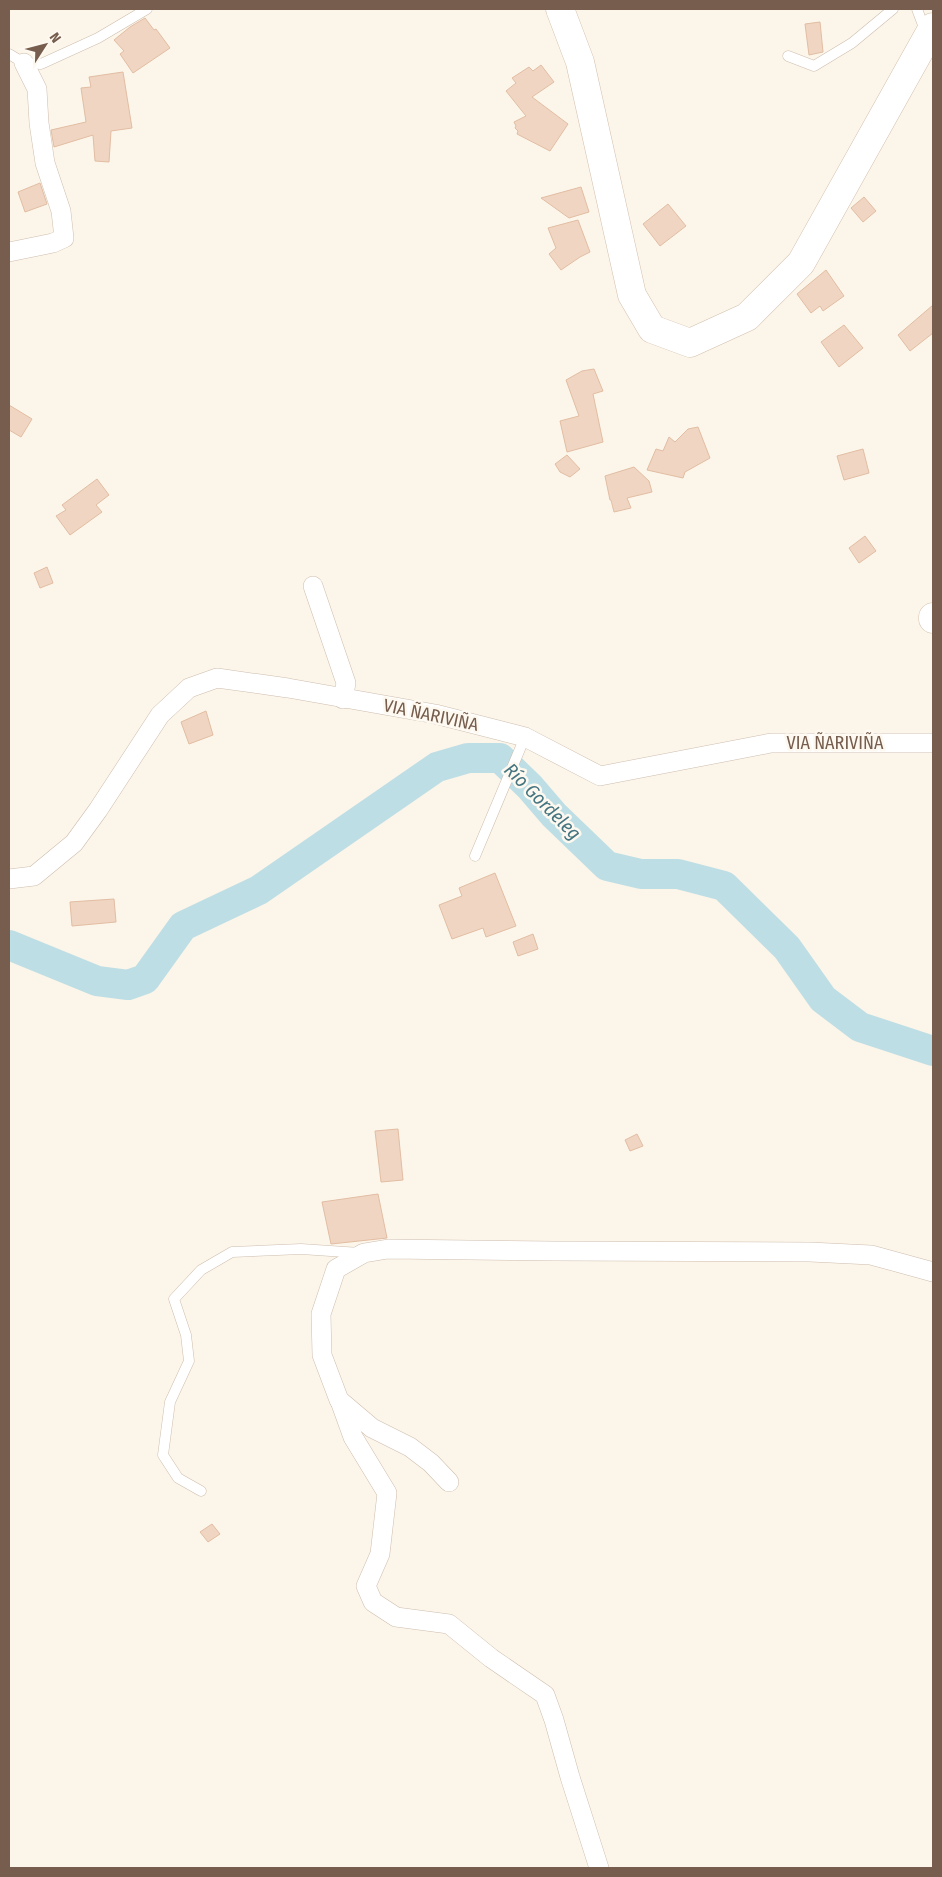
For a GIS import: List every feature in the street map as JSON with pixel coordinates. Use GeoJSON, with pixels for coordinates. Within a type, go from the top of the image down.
{"type":"FeatureCollection","features":[{"type":"Feature","properties":{"kind":"street"},"geometry":{"type":"LineString","coordinates":[[560,9],[580,62],[632,295],[652,329],[690,343],[747,317],[801,263],[930,32]]}},
{"type":"Feature","properties":{"kind":"street"},"geometry":{"type":"LineString","coordinates":[[9,252],[53,243],[64,238],[61,211],[45,163],[39,123],[37,89],[17,58]]}},
{"type":"Feature","properties":{"kind":"street"},"geometry":{"type":"LineString","coordinates":[[313,586],[346,683],[343,699]]}},
{"type":"Feature","properties":{"kind":"street","name":"VIA ÑARIVIÑA"},"geometry":{"type":"LineString","coordinates":[[9,879],[34,876],[74,843],[98,810],[160,714],[189,688],[218,678],[288,688],[435,714],[522,745],[600,776],[771,744],[933,743]]}},
{"type":"Feature","properties":{"kind":"street"},"geometry":{"type":"LineString","coordinates":[[599,1868],[545,1695],[491,1658],[449,1624],[396,1618],[373,1602],[366,1586],[380,1554],[387,1493],[353,1437],[322,1355],[320,1314],[336,1268],[364,1253],[388,1249],[553,1252],[810,1252],[871,1255],[933,1272]]}},
{"type":"Feature","properties":{"kind":"street"},"geometry":{"type":"LineString","coordinates":[[339,1400],[372,1428],[410,1447],[431,1463],[449,1482]]}},
{"type":"Feature","properties":{"kind":"lane"},"geometry":{"type":"LineString","coordinates":[[17,58],[41,64],[98,38],[147,9]]}},
{"type":"Feature","properties":{"kind":"lane"},"geometry":{"type":"LineString","coordinates":[[788,56],[814,66],[852,42],[892,9]]}},
{"type":"Feature","properties":{"kind":"lane"},"geometry":{"type":"LineString","coordinates":[[917,9],[930,32]]}},
{"type":"Feature","properties":{"kind":"lane"},"geometry":{"type":"LineString","coordinates":[[475,856],[522,745]]}},
{"type":"Feature","properties":{"kind":"lane"},"geometry":{"type":"LineString","coordinates":[[201,1491],[178,1478],[163,1455],[170,1402],[189,1361],[186,1335],[174,1299],[200,1270],[232,1252],[301,1249],[364,1253]]}},
{"type":"Feature","properties":{"kind":"building"},"geometry":{"type":"Polygon","coordinates":[[[145,18],[170,48],[133,73],[120,54],[124,51],[114,40],[145,18]]]}},
{"type":"Feature","properties":{"kind":"building"},"geometry":{"type":"Polygon","coordinates":[[[820,22],[823,52],[809,55],[805,24],[820,22]]]}},
{"type":"Feature","properties":{"kind":"building"},"geometry":{"type":"Polygon","coordinates":[[[541,65],[554,82],[532,97],[568,124],[550,151],[517,134],[518,131],[515,128],[514,122],[526,116],[506,91],[516,83],[512,78],[529,67],[533,71],[541,65]]]}},
{"type":"Feature","properties":{"kind":"building"},"geometry":{"type":"Polygon","coordinates":[[[123,72],[132,128],[111,131],[109,162],[95,161],[93,135],[54,147],[51,130],[86,122],[81,88],[91,87],[89,77],[123,72]]]}},
{"type":"Feature","properties":{"kind":"building"},"geometry":{"type":"Polygon","coordinates":[[[40,183],[47,204],[25,212],[18,192],[40,183]]]}},
{"type":"Feature","properties":{"kind":"building"},"geometry":{"type":"Polygon","coordinates":[[[581,187],[589,212],[569,218],[541,198],[581,187]]]}},
{"type":"Feature","properties":{"kind":"building"},"geometry":{"type":"Polygon","coordinates":[[[864,197],[876,211],[863,222],[851,208],[864,197]]]}},
{"type":"Feature","properties":{"kind":"building"},"geometry":{"type":"Polygon","coordinates":[[[668,204],[686,226],[660,246],[643,224],[668,204]]]}},
{"type":"Feature","properties":{"kind":"building"},"geometry":{"type":"Polygon","coordinates":[[[578,220],[590,252],[561,270],[549,254],[556,248],[548,228],[578,220]]]}},
{"type":"Feature","properties":{"kind":"building"},"geometry":{"type":"Polygon","coordinates":[[[826,270],[844,296],[823,311],[820,306],[811,313],[797,294],[826,270]]]}},
{"type":"Feature","properties":{"kind":"building"},"geometry":{"type":"Polygon","coordinates":[[[933,305],[933,333],[910,351],[898,335],[933,305]]]}},
{"type":"Feature","properties":{"kind":"building"},"geometry":{"type":"Polygon","coordinates":[[[844,325],[863,348],[839,367],[821,342],[844,325]]]}},
{"type":"Feature","properties":{"kind":"building"},"geometry":{"type":"Polygon","coordinates":[[[594,369],[603,391],[593,394],[603,442],[567,452],[560,421],[579,416],[566,380],[582,371],[594,369]]]}},
{"type":"Feature","properties":{"kind":"building"},"geometry":{"type":"Polygon","coordinates":[[[9,405],[32,419],[21,437],[9,430],[9,405]]]}},
{"type":"Feature","properties":{"kind":"building"},"geometry":{"type":"Polygon","coordinates":[[[698,427],[710,458],[685,472],[683,478],[647,470],[656,449],[663,451],[669,437],[675,442],[688,429],[698,427]]]}},
{"type":"Feature","properties":{"kind":"building"},"geometry":{"type":"Polygon","coordinates":[[[863,449],[869,473],[844,480],[837,456],[863,449]]]}},
{"type":"Feature","properties":{"kind":"building"},"geometry":{"type":"Polygon","coordinates":[[[567,455],[580,469],[570,477],[560,472],[555,464],[567,455]]]}},
{"type":"Feature","properties":{"kind":"building"},"geometry":{"type":"Polygon","coordinates":[[[634,467],[649,481],[652,492],[627,498],[631,508],[614,512],[605,476],[634,467]]]}},
{"type":"Feature","properties":{"kind":"building"},"geometry":{"type":"Polygon","coordinates":[[[97,479],[109,495],[96,505],[102,512],[70,535],[56,516],[66,510],[62,505],[97,479]]]}},
{"type":"Feature","properties":{"kind":"building"},"geometry":{"type":"Polygon","coordinates":[[[865,536],[876,551],[859,563],[849,548],[865,536]]]}},
{"type":"Feature","properties":{"kind":"building"},"geometry":{"type":"Polygon","coordinates":[[[47,567],[53,583],[40,588],[34,573],[47,567]]]}},
{"type":"Feature","properties":{"kind":"building"},"geometry":{"type":"Polygon","coordinates":[[[206,711],[213,735],[189,744],[181,722],[206,711]]]}},
{"type":"Feature","properties":{"kind":"building"},"geometry":{"type":"Polygon","coordinates":[[[495,873],[516,926],[486,937],[483,928],[452,939],[439,905],[462,896],[459,888],[495,873]]]}},
{"type":"Feature","properties":{"kind":"building"},"geometry":{"type":"Polygon","coordinates":[[[114,899],[116,922],[72,926],[70,902],[114,899]]]}},
{"type":"Feature","properties":{"kind":"building"},"geometry":{"type":"Polygon","coordinates":[[[533,934],[538,949],[518,956],[513,942],[533,934]]]}},
{"type":"Feature","properties":{"kind":"building"},"geometry":{"type":"Polygon","coordinates":[[[398,1129],[403,1180],[381,1182],[375,1131],[398,1129]]]}},
{"type":"Feature","properties":{"kind":"building"},"geometry":{"type":"Polygon","coordinates":[[[637,1134],[643,1146],[630,1151],[625,1140],[637,1134]]]}},
{"type":"Feature","properties":{"kind":"building"},"geometry":{"type":"Polygon","coordinates":[[[378,1194],[387,1238],[331,1244],[322,1202],[378,1194]]]}},
{"type":"Feature","properties":{"kind":"building"},"geometry":{"type":"Polygon","coordinates":[[[212,1524],[220,1534],[208,1542],[200,1532],[212,1524]]]}},
{"type":"Feature","properties":{"kind":"waterway","name":"Río Gordeleg"},"geometry":{"type":"LineString","coordinates":[[9,945],[97,981],[128,985],[145,979],[183,926],[259,890],[437,767],[468,758],[500,758],[530,787],[554,815],[607,866],[641,874],[678,874],[724,886],[787,948],[823,999],[860,1027],[933,1051]]}}]}
